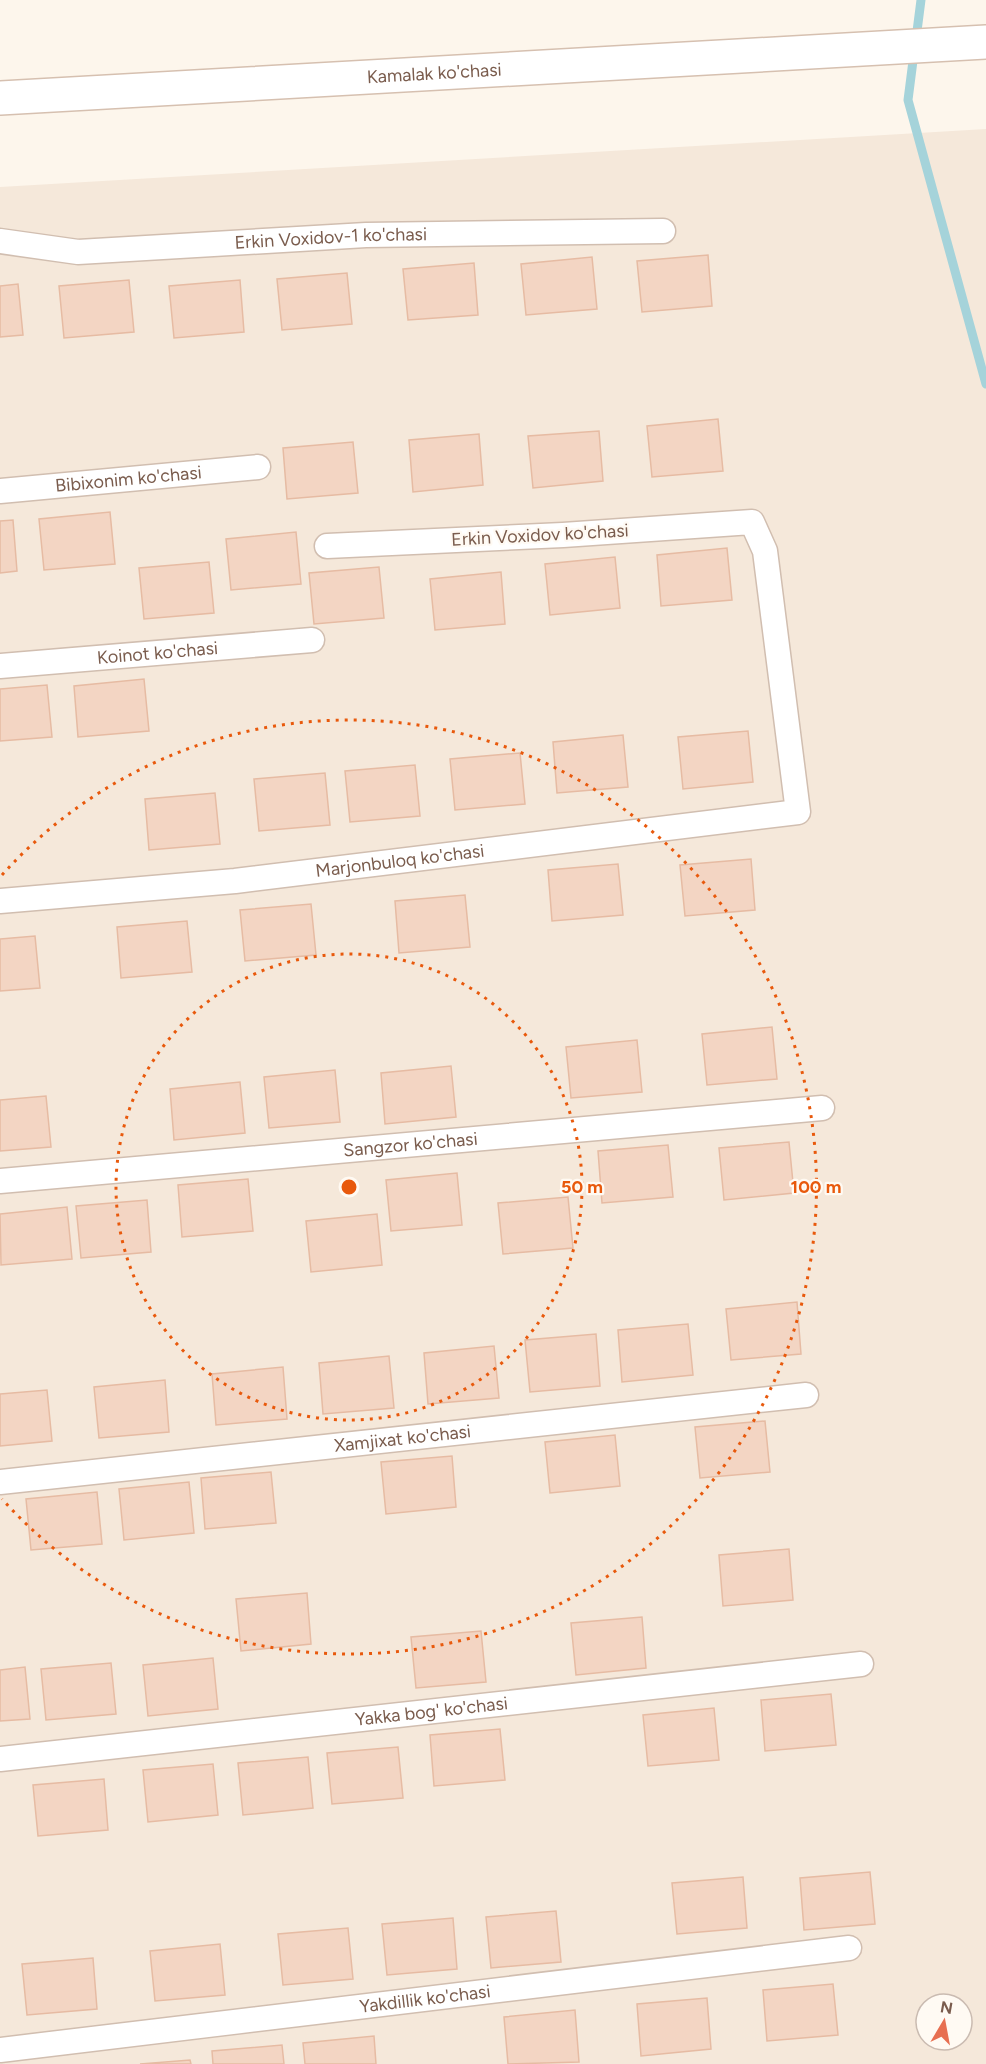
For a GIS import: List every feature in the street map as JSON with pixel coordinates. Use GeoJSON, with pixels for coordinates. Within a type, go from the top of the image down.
{"type":"FeatureCollection","features":[{"type":"Feature","properties":{"kind":"main road","name":"Kamalak ko'chasi"},"geometry":{"type":"LineString","coordinates":[[0,98],[976,42]]}},
{"type":"Feature","properties":{"kind":"street","name":"Erkin Voxidov-1 ko'chasi"},"geometry":{"type":"LineString","coordinates":[[0,242],[78,252],[366,235],[663,231]]}},
{"type":"Feature","properties":{"kind":"street","name":"Bibixonim ko'chasi"},"geometry":{"type":"LineString","coordinates":[[0,491],[258,467]]}},
{"type":"Feature","properties":{"kind":"street","name":"Erkin Voxidov ko'chasi"},"geometry":{"type":"LineString","coordinates":[[327,546],[564,535],[752,522],[765,551],[798,812]]}},
{"type":"Feature","properties":{"kind":"street","name":"Koinot ko'chasi"},"geometry":{"type":"LineString","coordinates":[[0,666],[312,640]]}},
{"type":"Feature","properties":{"kind":"street","name":"Marjonbuloq ko'chasi"},"geometry":{"type":"LineString","coordinates":[[0,901],[235,881],[798,812]]}},
{"type":"Feature","properties":{"kind":"street","name":"Sangzor ko'chasi"},"geometry":{"type":"LineString","coordinates":[[0,1181],[822,1108]]}},
{"type":"Feature","properties":{"kind":"street","name":"Xamjixat ko'chasi"},"geometry":{"type":"LineString","coordinates":[[0,1482],[806,1395]]}},
{"type":"Feature","properties":{"kind":"street","name":"Yakka bog' ko'chasi"},"geometry":{"type":"LineString","coordinates":[[0,1759],[861,1664]]}},
{"type":"Feature","properties":{"kind":"street","name":"Yakdillik ko'chasi"},"geometry":{"type":"LineString","coordinates":[[0,2050],[849,1948]]}},
{"type":"Feature","properties":{"kind":"shaded area"},"geometry":{"type":"Polygon","coordinates":[[[986,129],[986,2064],[0,2064],[0,187],[986,129]]]}},
{"type":"Feature","properties":{"kind":"building"},"geometry":{"type":"Polygon","coordinates":[[[708,255],[712,306],[642,312],[637,261],[708,255]]]}},
{"type":"Feature","properties":{"kind":"building"},"geometry":{"type":"Polygon","coordinates":[[[592,257],[597,309],[526,315],[521,264],[592,257]]]}},
{"type":"Feature","properties":{"kind":"building"},"geometry":{"type":"Polygon","coordinates":[[[474,263],[478,315],[408,320],[403,269],[474,263]]]}},
{"type":"Feature","properties":{"kind":"building"},"geometry":{"type":"Polygon","coordinates":[[[347,273],[352,324],[282,330],[277,279],[347,273]]]}},
{"type":"Feature","properties":{"kind":"building"},"geometry":{"type":"Polygon","coordinates":[[[129,280],[134,332],[64,338],[59,286],[129,280]]]}},
{"type":"Feature","properties":{"kind":"building"},"geometry":{"type":"Polygon","coordinates":[[[240,280],[244,332],[174,338],[169,286],[240,280]]]}},
{"type":"Feature","properties":{"kind":"building"},"geometry":{"type":"Polygon","coordinates":[[[18,284],[23,335],[0,337],[0,286],[18,284]]]}},
{"type":"Feature","properties":{"kind":"building"},"geometry":{"type":"Polygon","coordinates":[[[718,419],[723,471],[652,477],[647,426],[718,419]]]}},
{"type":"Feature","properties":{"kind":"building"},"geometry":{"type":"Polygon","coordinates":[[[599,431],[603,481],[533,488],[528,436],[599,431]]]}},
{"type":"Feature","properties":{"kind":"building"},"geometry":{"type":"Polygon","coordinates":[[[479,434],[483,485],[413,492],[409,440],[479,434]]]}},
{"type":"Feature","properties":{"kind":"building"},"geometry":{"type":"Polygon","coordinates":[[[353,442],[358,493],[287,499],[283,448],[353,442]]]}},
{"type":"Feature","properties":{"kind":"building"},"geometry":{"type":"Polygon","coordinates":[[[110,512],[115,564],[44,570],[39,519],[110,512]]]}},
{"type":"Feature","properties":{"kind":"building"},"geometry":{"type":"Polygon","coordinates":[[[13,520],[17,571],[0,573],[0,521],[13,520]]]}},
{"type":"Feature","properties":{"kind":"building"},"geometry":{"type":"Polygon","coordinates":[[[296,532],[301,584],[231,590],[226,539],[296,532]]]}},
{"type":"Feature","properties":{"kind":"building"},"geometry":{"type":"Polygon","coordinates":[[[727,548],[732,600],[661,606],[657,555],[727,548]]]}},
{"type":"Feature","properties":{"kind":"building"},"geometry":{"type":"Polygon","coordinates":[[[615,557],[620,608],[550,615],[545,564],[615,557]]]}},
{"type":"Feature","properties":{"kind":"building"},"geometry":{"type":"Polygon","coordinates":[[[209,562],[214,613],[144,619],[139,568],[209,562]]]}},
{"type":"Feature","properties":{"kind":"building"},"geometry":{"type":"Polygon","coordinates":[[[379,567],[384,618],[314,624],[309,573],[379,567]]]}},
{"type":"Feature","properties":{"kind":"building"},"geometry":{"type":"Polygon","coordinates":[[[501,572],[505,624],[435,630],[430,579],[501,572]]]}},
{"type":"Feature","properties":{"kind":"building"},"geometry":{"type":"Polygon","coordinates":[[[144,679],[149,731],[78,737],[74,686],[144,679]]]}},
{"type":"Feature","properties":{"kind":"building"},"geometry":{"type":"Polygon","coordinates":[[[47,685],[52,737],[0,741],[0,689],[47,685]]]}},
{"type":"Feature","properties":{"kind":"building"},"geometry":{"type":"Polygon","coordinates":[[[748,731],[753,782],[683,789],[678,737],[748,731]]]}},
{"type":"Feature","properties":{"kind":"building"},"geometry":{"type":"Polygon","coordinates":[[[623,735],[628,787],[557,793],[553,742],[623,735]]]}},
{"type":"Feature","properties":{"kind":"building"},"geometry":{"type":"Polygon","coordinates":[[[520,753],[525,804],[455,810],[450,759],[520,753]]]}},
{"type":"Feature","properties":{"kind":"building"},"geometry":{"type":"Polygon","coordinates":[[[415,765],[420,816],[350,822],[345,771],[415,765]]]}},
{"type":"Feature","properties":{"kind":"building"},"geometry":{"type":"Polygon","coordinates":[[[325,773],[330,825],[259,831],[254,779],[325,773]]]}},
{"type":"Feature","properties":{"kind":"building"},"geometry":{"type":"Polygon","coordinates":[[[215,793],[220,844],[149,850],[145,799],[215,793]]]}},
{"type":"Feature","properties":{"kind":"building"},"geometry":{"type":"Polygon","coordinates":[[[751,859],[755,910],[685,916],[680,865],[751,859]]]}},
{"type":"Feature","properties":{"kind":"building"},"geometry":{"type":"Polygon","coordinates":[[[618,864],[623,915],[552,921],[548,870],[618,864]]]}},
{"type":"Feature","properties":{"kind":"building"},"geometry":{"type":"Polygon","coordinates":[[[465,895],[470,947],[399,953],[395,901],[465,895]]]}},
{"type":"Feature","properties":{"kind":"building"},"geometry":{"type":"Polygon","coordinates":[[[311,904],[316,955],[245,961],[240,910],[311,904]]]}},
{"type":"Feature","properties":{"kind":"building"},"geometry":{"type":"Polygon","coordinates":[[[187,921],[192,972],[121,978],[117,927],[187,921]]]}},
{"type":"Feature","properties":{"kind":"building"},"geometry":{"type":"Polygon","coordinates":[[[35,936],[40,988],[0,991],[0,939],[35,936]]]}},
{"type":"Feature","properties":{"kind":"building"},"geometry":{"type":"Polygon","coordinates":[[[772,1027],[777,1079],[707,1085],[702,1034],[772,1027]]]}},
{"type":"Feature","properties":{"kind":"building"},"geometry":{"type":"Polygon","coordinates":[[[637,1040],[642,1092],[571,1098],[566,1047],[637,1040]]]}},
{"type":"Feature","properties":{"kind":"building"},"geometry":{"type":"Polygon","coordinates":[[[451,1066],[456,1117],[385,1124],[381,1073],[451,1066]]]}},
{"type":"Feature","properties":{"kind":"building"},"geometry":{"type":"Polygon","coordinates":[[[335,1070],[340,1122],[269,1128],[264,1077],[335,1070]]]}},
{"type":"Feature","properties":{"kind":"building"},"geometry":{"type":"Polygon","coordinates":[[[240,1082],[245,1133],[174,1140],[170,1089],[240,1082]]]}},
{"type":"Feature","properties":{"kind":"building"},"geometry":{"type":"Polygon","coordinates":[[[46,1096],[51,1147],[0,1151],[0,1100],[46,1096]]]}},
{"type":"Feature","properties":{"kind":"building"},"geometry":{"type":"Polygon","coordinates":[[[789,1142],[794,1193],[724,1200],[719,1148],[789,1142]]]}},
{"type":"Feature","properties":{"kind":"building"},"geometry":{"type":"Polygon","coordinates":[[[668,1145],[673,1197],[602,1203],[598,1151],[668,1145]]]}},
{"type":"Feature","properties":{"kind":"building"},"geometry":{"type":"Polygon","coordinates":[[[457,1173],[462,1225],[391,1231],[386,1180],[457,1173]]]}},
{"type":"Feature","properties":{"kind":"building"},"geometry":{"type":"Polygon","coordinates":[[[248,1179],[253,1231],[182,1237],[178,1185],[248,1179]]]}},
{"type":"Feature","properties":{"kind":"building"},"geometry":{"type":"Polygon","coordinates":[[[568,1197],[573,1248],[503,1254],[498,1203],[568,1197]]]}},
{"type":"Feature","properties":{"kind":"building"},"geometry":{"type":"Polygon","coordinates":[[[147,1200],[151,1252],[81,1258],[76,1206],[147,1200]]]}},
{"type":"Feature","properties":{"kind":"building"},"geometry":{"type":"Polygon","coordinates":[[[67,1207],[72,1259],[1,1265],[0,1214],[67,1207]]]}},
{"type":"Feature","properties":{"kind":"building"},"geometry":{"type":"Polygon","coordinates":[[[377,1214],[382,1265],[311,1272],[306,1221],[377,1214]]]}},
{"type":"Feature","properties":{"kind":"building"},"geometry":{"type":"Polygon","coordinates":[[[797,1302],[801,1354],[731,1360],[726,1309],[797,1302]]]}},
{"type":"Feature","properties":{"kind":"building"},"geometry":{"type":"Polygon","coordinates":[[[688,1324],[693,1375],[622,1382],[618,1330],[688,1324]]]}},
{"type":"Feature","properties":{"kind":"building"},"geometry":{"type":"Polygon","coordinates":[[[596,1334],[600,1386],[530,1392],[525,1340],[596,1334]]]}},
{"type":"Feature","properties":{"kind":"building"},"geometry":{"type":"Polygon","coordinates":[[[494,1346],[499,1398],[428,1404],[424,1353],[494,1346]]]}},
{"type":"Feature","properties":{"kind":"building"},"geometry":{"type":"Polygon","coordinates":[[[389,1356],[394,1408],[323,1414],[319,1363],[389,1356]]]}},
{"type":"Feature","properties":{"kind":"building"},"geometry":{"type":"Polygon","coordinates":[[[283,1367],[287,1419],[216,1425],[212,1374],[283,1367]]]}},
{"type":"Feature","properties":{"kind":"building"},"geometry":{"type":"Polygon","coordinates":[[[165,1380],[169,1432],[99,1438],[94,1387],[165,1380]]]}},
{"type":"Feature","properties":{"kind":"building"},"geometry":{"type":"Polygon","coordinates":[[[47,1390],[52,1441],[0,1446],[0,1394],[47,1390]]]}},
{"type":"Feature","properties":{"kind":"building"},"geometry":{"type":"Polygon","coordinates":[[[765,1421],[770,1472],[700,1478],[695,1427],[765,1421]]]}},
{"type":"Feature","properties":{"kind":"building"},"geometry":{"type":"Polygon","coordinates":[[[615,1435],[620,1486],[550,1493],[545,1442],[615,1435]]]}},
{"type":"Feature","properties":{"kind":"building"},"geometry":{"type":"Polygon","coordinates":[[[452,1456],[456,1507],[386,1514],[381,1462],[452,1456]]]}},
{"type":"Feature","properties":{"kind":"building"},"geometry":{"type":"Polygon","coordinates":[[[271,1472],[276,1523],[205,1529],[201,1478],[271,1472]]]}},
{"type":"Feature","properties":{"kind":"building"},"geometry":{"type":"Polygon","coordinates":[[[189,1482],[194,1533],[124,1540],[119,1489],[189,1482]]]}},
{"type":"Feature","properties":{"kind":"building"},"geometry":{"type":"Polygon","coordinates":[[[97,1492],[102,1544],[31,1550],[26,1499],[97,1492]]]}},
{"type":"Feature","properties":{"kind":"building"},"geometry":{"type":"Polygon","coordinates":[[[789,1549],[793,1600],[723,1606],[719,1555],[789,1549]]]}},
{"type":"Feature","properties":{"kind":"building"},"geometry":{"type":"Polygon","coordinates":[[[307,1593],[311,1644],[241,1651],[236,1599],[307,1593]]]}},
{"type":"Feature","properties":{"kind":"building"},"geometry":{"type":"Polygon","coordinates":[[[642,1617],[646,1668],[576,1675],[571,1623],[642,1617]]]}},
{"type":"Feature","properties":{"kind":"building"},"geometry":{"type":"Polygon","coordinates":[[[481,1631],[486,1682],[416,1688],[411,1637],[481,1631]]]}},
{"type":"Feature","properties":{"kind":"building"},"geometry":{"type":"Polygon","coordinates":[[[213,1658],[218,1709],[148,1716],[143,1665],[213,1658]]]}},
{"type":"Feature","properties":{"kind":"building"},"geometry":{"type":"Polygon","coordinates":[[[111,1663],[116,1714],[46,1720],[41,1669],[111,1663]]]}},
{"type":"Feature","properties":{"kind":"building"},"geometry":{"type":"Polygon","coordinates":[[[25,1667],[30,1719],[0,1721],[0,1670],[25,1667]]]}},
{"type":"Feature","properties":{"kind":"building"},"geometry":{"type":"Polygon","coordinates":[[[831,1694],[836,1745],[765,1751],[761,1700],[831,1694]]]}},
{"type":"Feature","properties":{"kind":"building"},"geometry":{"type":"Polygon","coordinates":[[[714,1708],[719,1760],[648,1766],[643,1715],[714,1708]]]}},
{"type":"Feature","properties":{"kind":"building"},"geometry":{"type":"Polygon","coordinates":[[[500,1729],[505,1780],[434,1786],[430,1735],[500,1729]]]}},
{"type":"Feature","properties":{"kind":"building"},"geometry":{"type":"Polygon","coordinates":[[[398,1747],[403,1798],[332,1804],[327,1753],[398,1747]]]}},
{"type":"Feature","properties":{"kind":"building"},"geometry":{"type":"Polygon","coordinates":[[[308,1757],[313,1808],[243,1815],[238,1763],[308,1757]]]}},
{"type":"Feature","properties":{"kind":"building"},"geometry":{"type":"Polygon","coordinates":[[[213,1764],[218,1815],[148,1822],[143,1770],[213,1764]]]}},
{"type":"Feature","properties":{"kind":"building"},"geometry":{"type":"Polygon","coordinates":[[[104,1779],[108,1830],[38,1836],[33,1785],[104,1779]]]}},
{"type":"Feature","properties":{"kind":"building"},"geometry":{"type":"Polygon","coordinates":[[[870,1872],[875,1924],[804,1930],[800,1878],[870,1872]]]}},
{"type":"Feature","properties":{"kind":"building"},"geometry":{"type":"Polygon","coordinates":[[[743,1877],[747,1928],[677,1934],[672,1883],[743,1877]]]}},
{"type":"Feature","properties":{"kind":"building"},"geometry":{"type":"Polygon","coordinates":[[[556,1911],[561,1962],[491,1968],[486,1917],[556,1911]]]}},
{"type":"Feature","properties":{"kind":"building"},"geometry":{"type":"Polygon","coordinates":[[[453,1918],[457,1969],[387,1975],[382,1924],[453,1918]]]}},
{"type":"Feature","properties":{"kind":"building"},"geometry":{"type":"Polygon","coordinates":[[[348,1928],[353,1979],[283,1985],[278,1934],[348,1928]]]}},
{"type":"Feature","properties":{"kind":"building"},"geometry":{"type":"Polygon","coordinates":[[[220,1944],[225,1995],[155,2001],[150,1951],[220,1944]]]}},
{"type":"Feature","properties":{"kind":"building"},"geometry":{"type":"Polygon","coordinates":[[[93,1958],[97,2009],[27,2015],[22,1964],[93,1958]]]}},
{"type":"Feature","properties":{"kind":"building"},"geometry":{"type":"Polygon","coordinates":[[[833,1984],[838,2035],[767,2041],[763,1990],[833,1984]]]}},
{"type":"Feature","properties":{"kind":"building"},"geometry":{"type":"Polygon","coordinates":[[[707,1998],[711,2049],[641,2056],[637,2004],[707,1998]]]}},
{"type":"Feature","properties":{"kind":"building"},"geometry":{"type":"Polygon","coordinates":[[[575,2010],[579,2062],[508,2064],[504,2017],[575,2010]]]}},
{"type":"Feature","properties":{"kind":"building"},"geometry":{"type":"Polygon","coordinates":[[[374,2036],[376,2064],[305,2064],[303,2043],[374,2036]]]}},
{"type":"Feature","properties":{"kind":"building"},"geometry":{"type":"Polygon","coordinates":[[[282,2045],[284,2064],[213,2064],[212,2051],[282,2045]]]}},
{"type":"Feature","properties":{"kind":"building"},"geometry":{"type":"Polygon","coordinates":[[[190,2060],[191,2064],[140,2064],[190,2060]]]}},
{"type":"Feature","properties":{"kind":"waterway"},"geometry":{"type":"LineString","coordinates":[[916,39],[921,0]]}},
{"type":"Feature","properties":{"kind":"waterway"},"geometry":{"type":"LineString","coordinates":[[914,53],[908,100],[986,384]]}}]}
